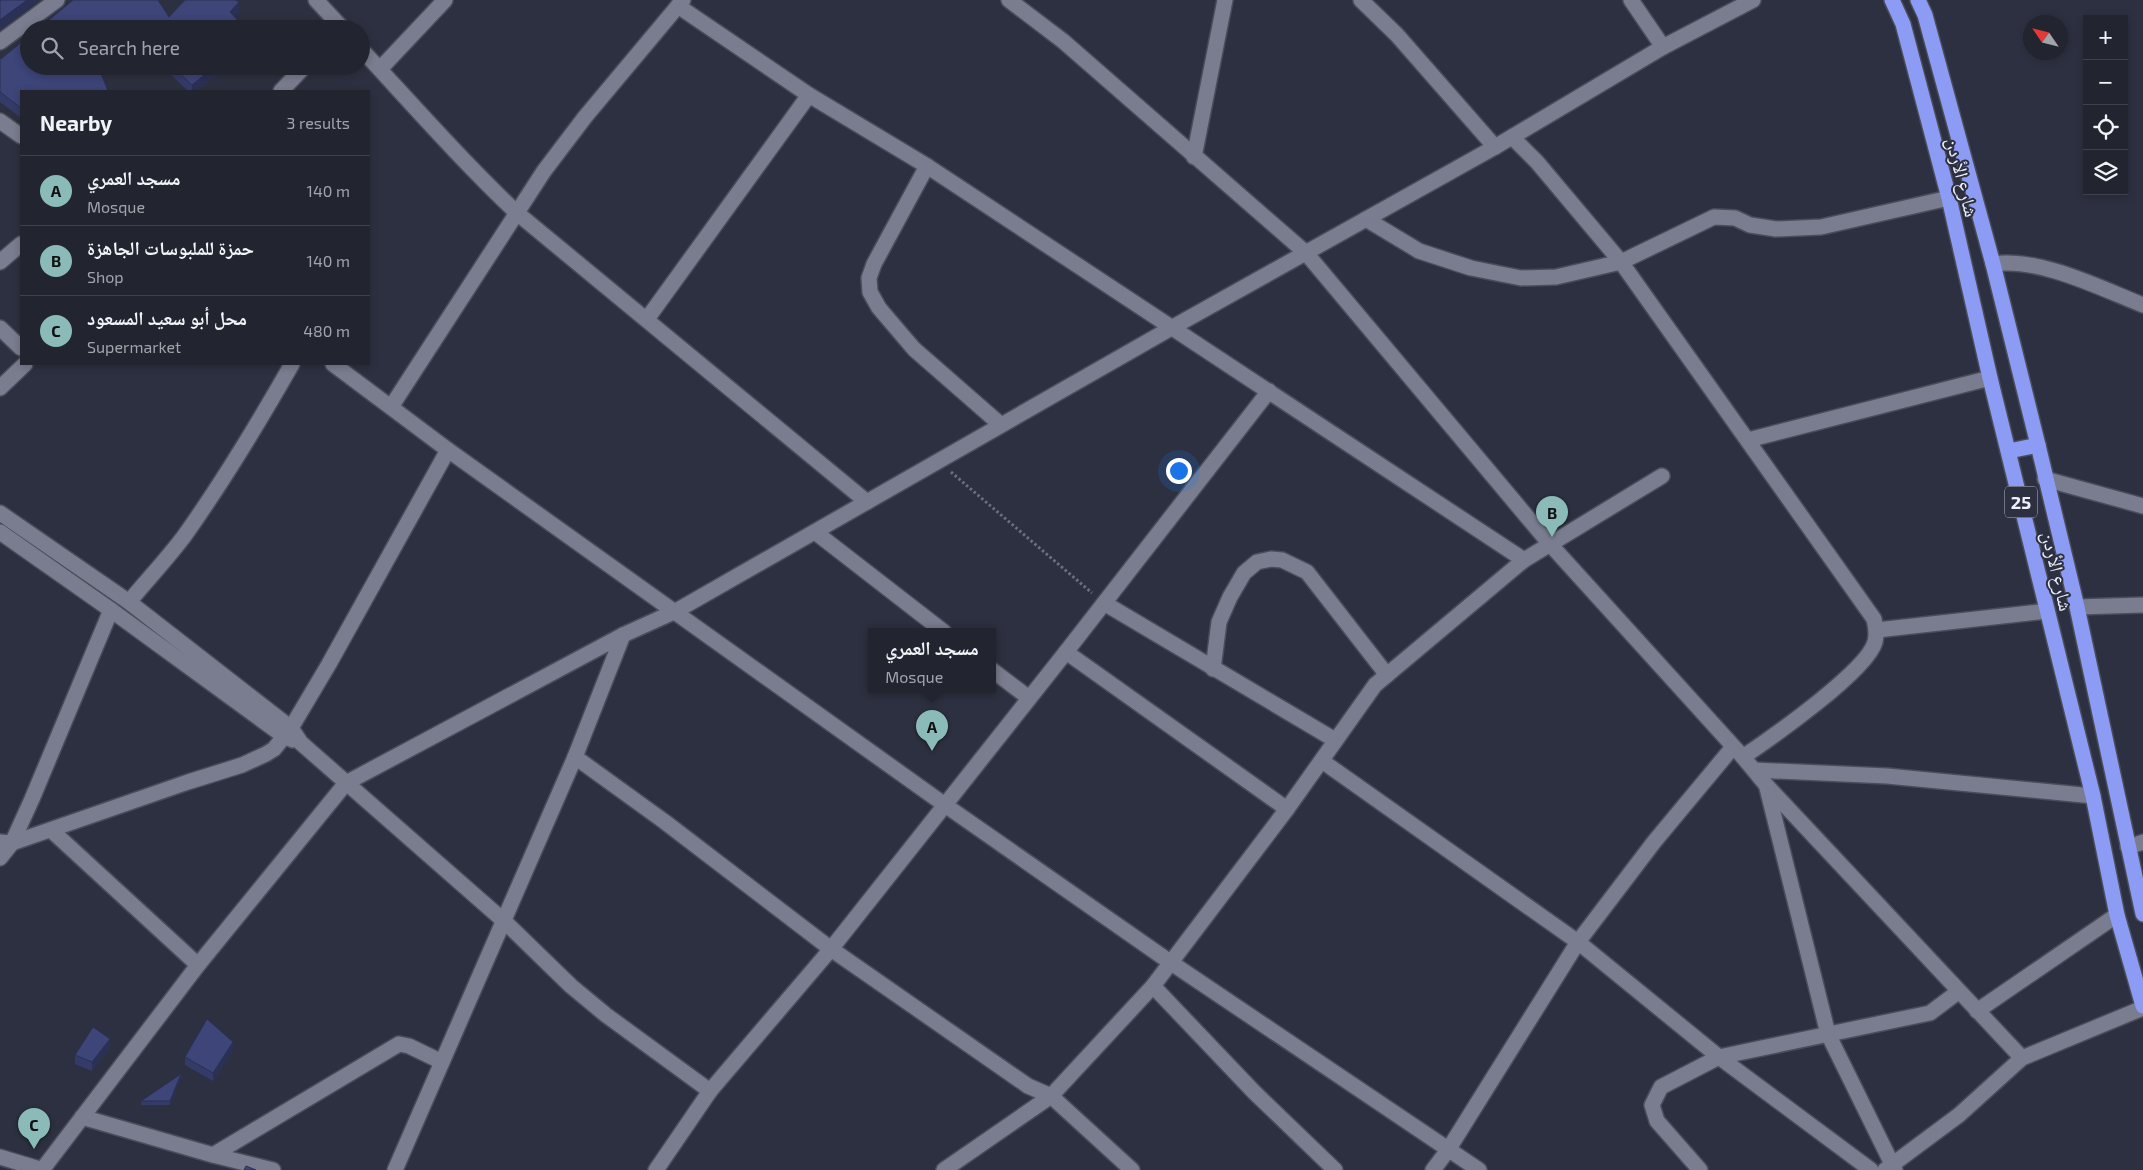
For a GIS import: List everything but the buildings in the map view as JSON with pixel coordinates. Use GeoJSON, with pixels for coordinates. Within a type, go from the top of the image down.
{"type":"FeatureCollection","features":[{"type":"Feature","properties":{"kind":"highway","name":"شارع الأردن"},"geometry":{"type":"LineString","coordinates":[[1892,0],[1902,24],[1949,198],[1990,378],[2093,796],[2117,915],[2143,1007]]}},
{"type":"Feature","properties":{"kind":"highway","name":"شارع الأردن"},"geometry":{"type":"LineString","coordinates":[[1918,0],[1924,15],[1993,264],[2038,445],[2077,607],[2143,914]]}},
{"type":"Feature","properties":{"kind":"highway"},"geometry":{"type":"LineString","coordinates":[[2009,452],[2038,445]]}},
{"type":"Feature","properties":{"kind":"street"},"geometry":{"type":"LineString","coordinates":[[30,20],[57,0]]}},
{"type":"Feature","properties":{"kind":"street"},"geometry":{"type":"LineString","coordinates":[[316,0],[335,20]]}},
{"type":"Feature","properties":{"kind":"street"},"geometry":{"type":"LineString","coordinates":[[380,69],[445,0]]}},
{"type":"Feature","properties":{"kind":"street"},"geometry":{"type":"LineString","coordinates":[[1009,0],[1063,42],[1306,253],[1549,543],[1767,786],[1958,992],[2022,1058]]}},
{"type":"Feature","properties":{"kind":"street"},"geometry":{"type":"LineString","coordinates":[[1194,157],[1225,0]]}},
{"type":"Feature","properties":{"kind":"street"},"geometry":{"type":"LineString","coordinates":[[1361,0],[1397,35],[1495,147]]}},
{"type":"Feature","properties":{"kind":"street"},"geometry":{"type":"LineString","coordinates":[[1632,0],[1663,47]]}},
{"type":"Feature","properties":{"kind":"street"},"geometry":{"type":"LineString","coordinates":[[0,1157],[43,1170],[198,965],[346,783],[623,636],[676,611],[1173,327],[1495,147],[1663,47],[1753,0]]}},
{"type":"Feature","properties":{"kind":"street"},"geometry":{"type":"LineString","coordinates":[[391,407],[564,144],[680,3],[809,96],[927,166],[1524,560]]}},
{"type":"Feature","properties":{"kind":"street"},"geometry":{"type":"LineString","coordinates":[[0,42],[20,27]]}},
{"type":"Feature","properties":{"kind":"street"},"geometry":{"type":"LineString","coordinates":[[370,58],[475,173],[517,213],[867,502]]}},
{"type":"Feature","properties":{"kind":"street"},"geometry":{"type":"LineString","coordinates":[[283,90],[297,75]]}},
{"type":"Feature","properties":{"kind":"street"},"geometry":{"type":"LineString","coordinates":[[647,319],[809,96]]}},
{"type":"Feature","properties":{"kind":"street"},"geometry":{"type":"LineString","coordinates":[[0,121],[20,135]]}},
{"type":"Feature","properties":{"kind":"street"},"geometry":{"type":"LineString","coordinates":[[1433,1170],[1448,1150],[1578,942],[1654,842],[1738,752],[1782,731],[1855,670],[1870,652],[1875,642],[1877,630],[1874,619],[1621,262],[1537,162],[1512,137]]}},
{"type":"Feature","properties":{"kind":"street"},"geometry":{"type":"LineString","coordinates":[[927,166],[874,264],[869,278],[870,292],[879,308],[914,348],[961,392],[1001,425]]}},
{"type":"Feature","properties":{"kind":"street"},"geometry":{"type":"LineString","coordinates":[[1366,219],[1419,251],[1471,268],[1521,278],[1556,277],[1621,262],[1714,216],[1735,218],[1750,225],[1776,229],[1821,227],[1949,198]]}},
{"type":"Feature","properties":{"kind":"street"},"geometry":{"type":"LineString","coordinates":[[0,262],[20,245]]}},
{"type":"Feature","properties":{"kind":"street"},"geometry":{"type":"LineString","coordinates":[[1993,264],[2006,262],[2030,264],[2143,305]]}},
{"type":"Feature","properties":{"kind":"street"},"geometry":{"type":"LineString","coordinates":[[0,328],[20,347]]}},
{"type":"Feature","properties":{"kind":"street"},"geometry":{"type":"LineString","coordinates":[[0,388],[24,365]]}},
{"type":"Feature","properties":{"kind":"street"},"geometry":{"type":"LineString","coordinates":[[129,602],[184,536],[252,435],[291,365]]}},
{"type":"Feature","properties":{"kind":"street"},"geometry":{"type":"LineString","coordinates":[[334,365],[448,450],[676,611],[945,805],[1170,962],[1479,1170]]}},
{"type":"Feature","properties":{"kind":"street"},"geometry":{"type":"LineString","coordinates":[[1748,440],[1990,378]]}},
{"type":"Feature","properties":{"kind":"street"},"geometry":{"type":"LineString","coordinates":[[656,1170],[710,1090],[831,949],[1269,391]]}},
{"type":"Feature","properties":{"kind":"street"},"geometry":{"type":"LineString","coordinates":[[6,842],[51,830],[242,765],[266,754],[288,733],[358,615],[448,450]]}},
{"type":"Feature","properties":{"kind":"street"},"geometry":{"type":"LineString","coordinates":[[944,1170],[1050,1096],[1153,986],[1287,809],[1364,698],[1387,675],[1524,560],[1549,543],[1662,476]]}},
{"type":"Feature","properties":{"kind":"street"},"geometry":{"type":"LineString","coordinates":[[2045,479],[2143,506]]}},
{"type":"Feature","properties":{"kind":"street"},"geometry":{"type":"LineString","coordinates":[[0,513],[129,602],[301,743],[504,921],[571,986],[606,1015],[710,1090]]}},
{"type":"Feature","properties":{"kind":"street"},"geometry":{"type":"LineString","coordinates":[[0,532],[288,733]]}},
{"type":"Feature","properties":{"kind":"street"},"geometry":{"type":"LineString","coordinates":[[815,532],[939,628]]}},
{"type":"Feature","properties":{"kind":"street"},"geometry":{"type":"LineString","coordinates":[[1214,668],[1219,622],[1230,597],[1244,573],[1256,562],[1271,559],[1282,560],[1307,572],[1387,675]]}},
{"type":"Feature","properties":{"kind":"street"},"geometry":{"type":"LineString","coordinates":[[1104,603],[1335,740]]}},
{"type":"Feature","properties":{"kind":"street"},"geometry":{"type":"LineString","coordinates":[[2077,607],[2143,605]]}},
{"type":"Feature","properties":{"kind":"street"},"geometry":{"type":"LineString","coordinates":[[0,858],[6,842],[32,799],[111,610]]}},
{"type":"Feature","properties":{"kind":"street"},"geometry":{"type":"LineString","coordinates":[[1877,630],[2047,611]]}},
{"type":"Feature","properties":{"kind":"street"},"geometry":{"type":"LineString","coordinates":[[395,1170],[504,921],[623,636]]}},
{"type":"Feature","properties":{"kind":"street"},"geometry":{"type":"LineString","coordinates":[[1066,652],[1287,809]]}},
{"type":"Feature","properties":{"kind":"street"},"geometry":{"type":"LineString","coordinates":[[996,673],[1029,698]]}},
{"type":"Feature","properties":{"kind":"street"},"geometry":{"type":"LineString","coordinates":[[574,757],[665,822],[831,949],[1028,1086],[1050,1096],[1132,1170]]}},
{"type":"Feature","properties":{"kind":"street"},"geometry":{"type":"LineString","coordinates":[[1322,761],[1578,942],[1720,1056],[1871,1170]]}},
{"type":"Feature","properties":{"kind":"street"},"geometry":{"type":"LineString","coordinates":[[1754,770],[1887,776],[2093,796]]}},
{"type":"Feature","properties":{"kind":"street"},"geometry":{"type":"LineString","coordinates":[[1767,786],[1828,1034],[1890,1168],[1959,1115],[2022,1058],[2143,1007]]}},
{"type":"Feature","properties":{"kind":"street"},"geometry":{"type":"LineString","coordinates":[[51,830],[198,965]]}},
{"type":"Feature","properties":{"kind":"street"},"geometry":{"type":"LineString","coordinates":[[2128,848],[2143,842]]}},
{"type":"Feature","properties":{"kind":"street"},"geometry":{"type":"LineString","coordinates":[[1977,1011],[2117,915]]}},
{"type":"Feature","properties":{"kind":"street"},"geometry":{"type":"LineString","coordinates":[[1153,986],[1254,1092],[1335,1170]]}},
{"type":"Feature","properties":{"kind":"street"},"geometry":{"type":"LineString","coordinates":[[1700,1170],[1657,1121],[1652,1105],[1661,1088],[1720,1056],[1930,1013],[1958,992]]}},
{"type":"Feature","properties":{"kind":"street"},"geometry":{"type":"LineString","coordinates":[[213,1155],[399,1044],[409,1046],[442,1062]]}},
{"type":"Feature","properties":{"kind":"street"},"geometry":{"type":"LineString","coordinates":[[82,1117],[213,1155],[273,1170]]}},
{"type":"Feature","properties":{"kind":"path"},"geometry":{"type":"LineString","coordinates":[[939,461],[1104,603]]}},
{"type":"Feature","properties":{"kind":"place","name":"حمزة للملبوسات الجاهزة"},"geometry":{"type":"Point","coordinates":[1552,537]}},
{"type":"Feature","properties":{"kind":"place","name":"مسجد العمري"},"geometry":{"type":"Point","coordinates":[932,751]}},
{"type":"Feature","properties":{"kind":"place","name":"محل أبو سعيد المسعود"},"geometry":{"type":"Point","coordinates":[34,1149]}}]}
